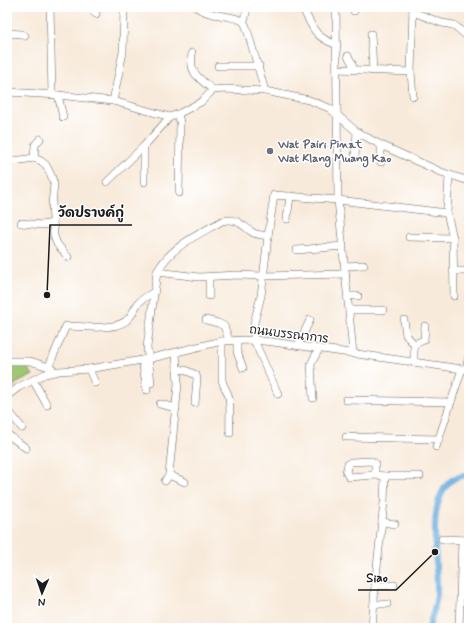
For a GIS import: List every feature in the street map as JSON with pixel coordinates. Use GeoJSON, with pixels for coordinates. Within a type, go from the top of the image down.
{"type":"FeatureCollection","features":[{"type":"Feature","properties":{"kind":"street"},"geometry":{"type":"LineString","coordinates":[[50,7],[55,94],[63,117]]}},
{"type":"Feature","properties":{"kind":"street"},"geometry":{"type":"LineString","coordinates":[[88,7],[96,14]]}},
{"type":"Feature","properties":{"kind":"street"},"geometry":{"type":"LineString","coordinates":[[113,101],[123,52],[124,7]]}},
{"type":"Feature","properties":{"kind":"street"},"geometry":{"type":"LineString","coordinates":[[196,7],[202,12],[243,21],[259,66],[265,91]]}},
{"type":"Feature","properties":{"kind":"street"},"geometry":{"type":"LineString","coordinates":[[243,21],[247,7]]}},
{"type":"Feature","properties":{"kind":"street"},"geometry":{"type":"LineString","coordinates":[[302,7],[316,34],[326,41],[337,45]]}},
{"type":"Feature","properties":{"kind":"street"},"geometry":{"type":"LineString","coordinates":[[336,7],[338,69],[338,200],[353,354]]}},
{"type":"Feature","properties":{"kind":"street"},"geometry":{"type":"LineString","coordinates":[[413,96],[411,72],[413,10],[442,23],[454,25],[469,38]]}},
{"type":"Feature","properties":{"kind":"street"},"geometry":{"type":"LineString","coordinates":[[7,33],[21,34],[25,36]]}},
{"type":"Feature","properties":{"kind":"street"},"geometry":{"type":"LineString","coordinates":[[371,34],[373,71]]}},
{"type":"Feature","properties":{"kind":"street"},"geometry":{"type":"LineString","coordinates":[[192,53],[191,60],[193,72],[213,90]]}},
{"type":"Feature","properties":{"kind":"street"},"geometry":{"type":"LineString","coordinates":[[348,56],[352,63],[353,69]]}},
{"type":"Feature","properties":{"kind":"street"},"geometry":{"type":"LineString","coordinates":[[218,66],[259,66]]}},
{"type":"Feature","properties":{"kind":"street"},"geometry":{"type":"LineString","coordinates":[[338,69],[411,72]]}},
{"type":"Feature","properties":{"kind":"street"},"geometry":{"type":"LineString","coordinates":[[107,182],[144,146],[170,117],[201,102],[213,90],[224,89],[265,91],[309,100],[329,108],[337,113],[357,132],[381,145],[449,175],[469,181]]}},
{"type":"Feature","properties":{"kind":"street"},"geometry":{"type":"LineString","coordinates":[[7,92],[55,94],[113,101],[170,117]]}},
{"type":"Feature","properties":{"kind":"street"},"geometry":{"type":"LineString","coordinates":[[178,114],[180,122],[179,193]]}},
{"type":"Feature","properties":{"kind":"street"},"geometry":{"type":"LineString","coordinates":[[355,157],[357,132]]}},
{"type":"Feature","properties":{"kind":"street"},"geometry":{"type":"LineString","coordinates":[[34,158],[35,144],[40,139]]}},
{"type":"Feature","properties":{"kind":"street"},"geometry":{"type":"LineString","coordinates":[[381,145],[381,162]]}},
{"type":"Feature","properties":{"kind":"street"},"geometry":{"type":"LineString","coordinates":[[144,146],[144,182]]}},
{"type":"Feature","properties":{"kind":"street"},"geometry":{"type":"LineString","coordinates":[[7,162],[34,158],[46,165],[52,175],[54,184],[54,236],[57,244],[68,257]]}},
{"type":"Feature","properties":{"kind":"street"},"geometry":{"type":"LineString","coordinates":[[449,175],[447,213],[453,238],[454,296]]}},
{"type":"Feature","properties":{"kind":"street"},"geometry":{"type":"LineString","coordinates":[[278,394],[254,340],[254,323],[261,296],[274,195],[338,200],[447,213]]}},
{"type":"Feature","properties":{"kind":"street"},"geometry":{"type":"LineString","coordinates":[[287,219],[290,196]]}},
{"type":"Feature","properties":{"kind":"street"},"geometry":{"type":"LineString","coordinates":[[147,390],[145,359],[157,272],[162,264],[178,246],[222,221],[227,220],[239,222],[253,233],[268,236]]}},
{"type":"Feature","properties":{"kind":"street"},"geometry":{"type":"LineString","coordinates":[[21,223],[42,225],[53,223]]}},
{"type":"Feature","properties":{"kind":"street"},"geometry":{"type":"LineString","coordinates":[[409,237],[453,238]]}},
{"type":"Feature","properties":{"kind":"street"},"geometry":{"type":"LineString","coordinates":[[297,250],[343,246]]}},
{"type":"Feature","properties":{"kind":"street"},"geometry":{"type":"LineString","coordinates":[[345,266],[364,265]]}},
{"type":"Feature","properties":{"kind":"street"},"geometry":{"type":"LineString","coordinates":[[454,271],[469,271]]}},
{"type":"Feature","properties":{"kind":"street"},"geometry":{"type":"LineString","coordinates":[[157,272],[209,277],[238,275],[263,276],[346,274]]}},
{"type":"Feature","properties":{"kind":"street"},"geometry":{"type":"LineString","coordinates":[[208,296],[209,277]]}},
{"type":"Feature","properties":{"kind":"street"},"geometry":{"type":"LineString","coordinates":[[49,366],[66,326],[110,327],[119,325],[130,318],[137,303],[154,292]]}},
{"type":"Feature","properties":{"kind":"street"},"geometry":{"type":"LineString","coordinates":[[348,296],[358,296]]}},
{"type":"Feature","properties":{"kind":"street"},"geometry":{"type":"LineString","coordinates":[[349,310],[383,310]]}},
{"type":"Feature","properties":{"kind":"street"},"geometry":{"type":"LineString","coordinates":[[206,320],[224,326],[225,341],[222,380],[223,386],[229,395],[230,433]]}},
{"type":"Feature","properties":{"kind":"street"},"geometry":{"type":"LineString","coordinates":[[298,346],[310,320]]}},
{"type":"Feature","properties":{"kind":"street"},"geometry":{"type":"LineString","coordinates":[[404,320],[406,335],[414,344],[414,362]]}},
{"type":"Feature","properties":{"kind":"street"},"geometry":{"type":"LineString","coordinates":[[414,344],[424,340],[425,326]]}},
{"type":"Feature","properties":{"kind":"street"},"geometry":{"type":"LineString","coordinates":[[237,340],[237,352],[243,368]]}},
{"type":"Feature","properties":{"kind":"street","name":"ถนนบรรณาการ"},"geometry":{"type":"LineString","coordinates":[[7,396],[19,387],[45,374],[89,369],[145,359],[225,341],[237,340],[254,340],[466,369]]}},
{"type":"Feature","properties":{"kind":"street"},"geometry":{"type":"LineString","coordinates":[[313,398],[312,364],[319,349]]}},
{"type":"Feature","properties":{"kind":"street"},"geometry":{"type":"LineString","coordinates":[[176,352],[178,384],[167,478],[185,482]]}},
{"type":"Feature","properties":{"kind":"street"},"geometry":{"type":"LineString","coordinates":[[346,437],[437,443],[451,402],[466,369],[469,356]]}},
{"type":"Feature","properties":{"kind":"street"},"geometry":{"type":"LineString","coordinates":[[145,359],[151,383]]}},
{"type":"Feature","properties":{"kind":"street"},"geometry":{"type":"LineString","coordinates":[[7,360],[30,361],[49,366],[59,372]]}},
{"type":"Feature","properties":{"kind":"street"},"geometry":{"type":"LineString","coordinates":[[89,369],[95,383]]}},
{"type":"Feature","properties":{"kind":"street"},"geometry":{"type":"LineString","coordinates":[[177,369],[185,370],[196,375],[195,403]]}},
{"type":"Feature","properties":{"kind":"street"},"geometry":{"type":"LineString","coordinates":[[33,380],[47,406]]}},
{"type":"Feature","properties":{"kind":"street"},"geometry":{"type":"LineString","coordinates":[[346,400],[451,402]]}},
{"type":"Feature","properties":{"kind":"street"},"geometry":{"type":"LineString","coordinates":[[160,404],[176,408]]}},
{"type":"Feature","properties":{"kind":"street"},"geometry":{"type":"LineString","coordinates":[[7,409],[22,428]]}},
{"type":"Feature","properties":{"kind":"street"},"geometry":{"type":"LineString","coordinates":[[7,434],[26,448]]}},
{"type":"Feature","properties":{"kind":"street"},"geometry":{"type":"LineString","coordinates":[[375,475],[404,477],[420,476]]}},
{"type":"Feature","properties":{"kind":"street"},"geometry":{"type":"LineString","coordinates":[[372,628],[385,476]]}},
{"type":"Feature","properties":{"kind":"street"},"geometry":{"type":"LineString","coordinates":[[382,522],[395,524]]}},
{"type":"Feature","properties":{"kind":"street"},"geometry":{"type":"LineString","coordinates":[[442,539],[465,540],[460,628]]}},
{"type":"Feature","properties":{"kind":"street"},"geometry":{"type":"LineString","coordinates":[[375,586],[394,585]]}},
{"type":"Feature","properties":{"kind":"street"},"geometry":{"type":"LineString","coordinates":[[374,604],[387,604]]}},
{"type":"Feature","properties":{"kind":"green space"},"geometry":{"type":"Polygon","coordinates":[[[7,366],[27,367],[33,375],[17,383],[7,391],[7,366]]]}},
{"type":"Feature","properties":{"kind":"waterway"},"geometry":{"type":"LineString","coordinates":[[429,628],[437,597],[435,533],[438,502],[444,489],[452,480],[469,474]]}},
{"type":"Feature","properties":{"kind":"place","name":"Wat Pairi Pinat Wat Klang Muang Kao"},"geometry":{"type":"Point","coordinates":[270,151]}},
{"type":"Feature","properties":{"kind":"place","name":"วัดปรางค์กู่"},"geometry":{"type":"Point","coordinates":[47,295]}},
{"type":"Feature","properties":{"kind":"place","name":"Siao"},"geometry":{"type":"Point","coordinates":[435,552]}}]}
